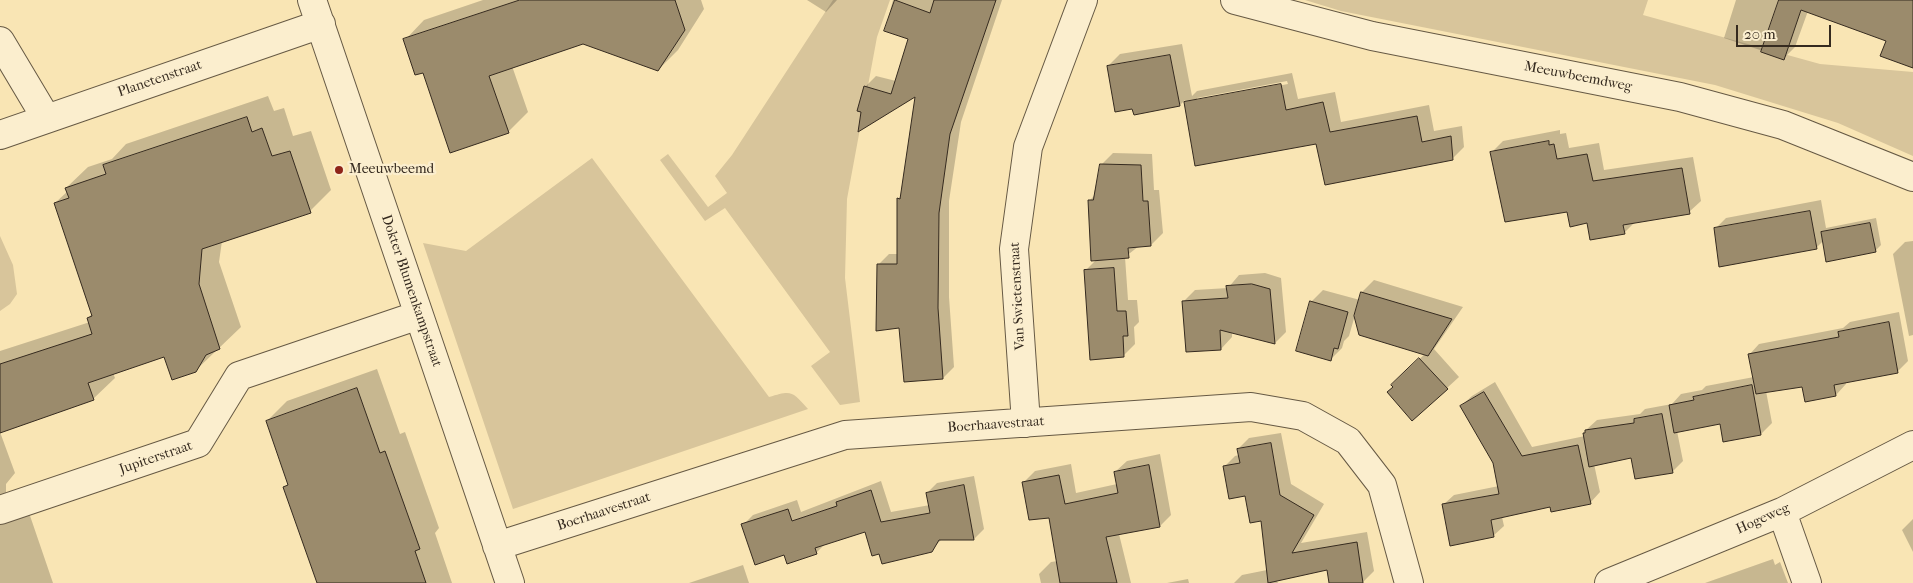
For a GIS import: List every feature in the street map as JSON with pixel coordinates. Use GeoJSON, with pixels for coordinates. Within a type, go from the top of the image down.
{"type":"FeatureCollection","features":[{"type":"Feature","properties":{"kind":"street","name":"Van Swietenstraat"},"geometry":{"type":"LineString","coordinates":[[1026,423],[1014,249],[1028,147],[1083,0]]}},
{"type":"Feature","properties":{"kind":"street","name":"Meeuwbeemdweg"},"geometry":{"type":"LineString","coordinates":[[1235,0],[1372,36],[1680,97],[1783,125],[1913,178]]}},
{"type":"Feature","properties":{"kind":"street","name":"Planetenstraat"},"geometry":{"type":"LineString","coordinates":[[0,135],[316,12]]}},
{"type":"Feature","properties":{"kind":"street","name":"Dokter Blumenkampstraat"},"geometry":{"type":"LineString","coordinates":[[316,12],[510,583]]}},
{"type":"Feature","properties":{"kind":"street"},"geometry":{"type":"LineString","coordinates":[[0,41],[46,118]]}},
{"type":"Feature","properties":{"kind":"street","name":"Jupiterstraat"},"geometry":{"type":"LineString","coordinates":[[0,510],[198,443],[239,376],[419,315]]}},
{"type":"Feature","properties":{"kind":"street","name":"Boerhaavestraat"},"geometry":{"type":"LineString","coordinates":[[497,546],[845,435],[1251,407],[1303,416],[1348,440],[1382,484],[1410,583]]}},
{"type":"Feature","properties":{"kind":"street","name":"Hogeweg"},"geometry":{"type":"LineString","coordinates":[[1609,583],[1782,512],[1913,445]]}},
{"type":"Feature","properties":{"kind":"street"},"geometry":{"type":"LineString","coordinates":[[1782,512],[1807,583]]}},
{"type":"Feature","properties":{"kind":"shaded area"},"geometry":{"type":"Polygon","coordinates":[[[833,0],[890,0],[877,37],[847,199],[845,278],[860,402],[840,405],[811,366],[830,352],[725,208],[705,221],[660,160],[668,154],[708,207],[727,193],[715,176],[732,155],[833,0]]]}},
{"type":"Feature","properties":{"kind":"shaded area"},"geometry":{"type":"Polygon","coordinates":[[[1305,0],[1648,0],[1643,15],[1820,64],[1913,72],[1913,156],[1838,123],[1715,85],[1341,11],[1305,0]]]}},
{"type":"Feature","properties":{"kind":"shaded area"},"geometry":{"type":"Polygon","coordinates":[[[592,158],[769,397],[783,393],[795,395],[808,409],[513,509],[423,243],[466,251],[592,158]]]}},
{"type":"Feature","properties":{"kind":"shaded area"},"geometry":{"type":"Polygon","coordinates":[[[0,236],[13,265],[17,294],[10,304],[0,311],[0,236]]]}},
{"type":"Feature","properties":{"kind":"building"},"geometry":{"type":"Polygon","coordinates":[[[520,0],[675,0],[685,30],[658,71],[583,44],[489,76],[509,133],[450,153],[423,73],[415,75],[403,39],[520,0]]]}},
{"type":"Feature","properties":{"kind":"building"},"geometry":{"type":"Polygon","coordinates":[[[895,0],[930,13],[934,0],[996,0],[950,134],[939,213],[938,308],[943,379],[904,382],[899,328],[876,331],[877,264],[897,264],[897,198],[900,199],[915,97],[858,132],[861,112],[857,111],[864,86],[891,94],[908,39],[884,31],[895,0]]]}},
{"type":"Feature","properties":{"kind":"building"},"geometry":{"type":"Polygon","coordinates":[[[1779,0],[1913,0],[1913,68],[1880,56],[1886,41],[1801,10],[1784,60],[1761,52],[1779,0]]]}},
{"type":"Feature","properties":{"kind":"building"},"geometry":{"type":"Polygon","coordinates":[[[1170,55],[1180,106],[1134,115],[1132,109],[1115,112],[1107,66],[1170,55]]]}},
{"type":"Feature","properties":{"kind":"building"},"geometry":{"type":"Polygon","coordinates":[[[1281,84],[1286,110],[1323,102],[1330,132],[1417,116],[1422,142],[1451,136],[1453,160],[1325,185],[1316,144],[1195,166],[1184,102],[1281,84]]]}},
{"type":"Feature","properties":{"kind":"building"},"geometry":{"type":"Polygon","coordinates":[[[247,117],[252,132],[262,128],[272,156],[290,151],[311,213],[202,249],[199,284],[220,349],[206,355],[196,372],[172,380],[164,357],[88,383],[94,400],[0,433],[0,364],[92,334],[87,318],[92,316],[54,203],[69,198],[65,188],[106,174],[103,165],[247,117]]]}},
{"type":"Feature","properties":{"kind":"building"},"geometry":{"type":"Polygon","coordinates":[[[1549,141],[1549,145],[1554,144],[1557,159],[1587,154],[1593,181],[1682,168],[1690,214],[1623,225],[1625,234],[1590,240],[1587,223],[1570,227],[1567,212],[1505,222],[1490,152],[1549,141]]]}},
{"type":"Feature","properties":{"kind":"building"},"geometry":{"type":"Polygon","coordinates":[[[1100,164],[1141,165],[1143,201],[1148,201],[1151,246],[1128,248],[1129,258],[1091,261],[1088,200],[1093,200],[1100,164]]]}},
{"type":"Feature","properties":{"kind":"building"},"geometry":{"type":"Polygon","coordinates":[[[1810,211],[1817,249],[1719,267],[1714,228],[1810,211]]]}},
{"type":"Feature","properties":{"kind":"building"},"geometry":{"type":"Polygon","coordinates":[[[1870,223],[1876,252],[1826,262],[1821,232],[1870,223]]]}},
{"type":"Feature","properties":{"kind":"building"},"geometry":{"type":"Polygon","coordinates":[[[1114,268],[1117,311],[1126,311],[1128,336],[1123,336],[1124,357],[1090,360],[1084,270],[1114,268]]]}},
{"type":"Feature","properties":{"kind":"building"},"geometry":{"type":"Polygon","coordinates":[[[1252,284],[1270,289],[1275,344],[1220,330],[1221,350],[1186,352],[1182,301],[1228,298],[1226,286],[1252,284]]]}},
{"type":"Feature","properties":{"kind":"building"},"geometry":{"type":"Polygon","coordinates":[[[1361,292],[1452,319],[1428,356],[1359,335],[1354,316],[1361,292]]]}},
{"type":"Feature","properties":{"kind":"building"},"geometry":{"type":"Polygon","coordinates":[[[1310,301],[1348,312],[1338,349],[1334,348],[1331,361],[1296,351],[1310,301]]]}},
{"type":"Feature","properties":{"kind":"building"},"geometry":{"type":"Polygon","coordinates":[[[1889,322],[1898,373],[1834,385],[1836,396],[1805,402],[1802,387],[1756,394],[1748,354],[1839,337],[1838,332],[1889,322]]]}},
{"type":"Feature","properties":{"kind":"building"},"geometry":{"type":"Polygon","coordinates":[[[1419,358],[1448,389],[1412,421],[1387,392],[1393,387],[1391,385],[1419,358]]]}},
{"type":"Feature","properties":{"kind":"building"},"geometry":{"type":"Polygon","coordinates":[[[1752,385],[1761,435],[1723,442],[1720,424],[1674,433],[1669,405],[1694,400],[1693,397],[1752,385]]]}},
{"type":"Feature","properties":{"kind":"building"},"geometry":{"type":"Polygon","coordinates":[[[357,388],[380,453],[385,451],[420,549],[415,551],[426,583],[317,583],[283,487],[288,485],[266,421],[357,388]]]}},
{"type":"Feature","properties":{"kind":"building"},"geometry":{"type":"Polygon","coordinates":[[[1484,392],[1522,456],[1578,445],[1591,504],[1551,512],[1550,507],[1491,520],[1494,537],[1450,546],[1442,504],[1499,494],[1493,463],[1460,406],[1484,392]]]}},
{"type":"Feature","properties":{"kind":"building"},"geometry":{"type":"Polygon","coordinates":[[[1662,414],[1673,473],[1635,479],[1631,458],[1589,467],[1583,433],[1585,433],[1585,430],[1634,423],[1634,419],[1662,414]]]}},
{"type":"Feature","properties":{"kind":"building"},"geometry":{"type":"Polygon","coordinates":[[[1271,443],[1280,495],[1314,515],[1292,553],[1357,542],[1363,583],[1329,583],[1327,570],[1268,583],[1261,521],[1250,523],[1245,496],[1229,499],[1223,466],[1240,463],[1237,449],[1271,443]]]}},
{"type":"Feature","properties":{"kind":"building"},"geometry":{"type":"Polygon","coordinates":[[[1149,465],[1160,527],[1106,537],[1117,583],[1060,583],[1049,518],[1029,520],[1022,482],[1059,475],[1065,504],[1118,493],[1114,472],[1149,465]]]}},
{"type":"Feature","properties":{"kind":"building"},"geometry":{"type":"Polygon","coordinates":[[[964,485],[974,540],[939,540],[932,552],[882,564],[879,554],[872,556],[865,532],[815,548],[817,554],[787,564],[784,555],[755,565],[741,524],[788,509],[792,521],[837,506],[836,502],[871,490],[881,522],[930,513],[926,493],[964,485]]]}},
{"type":"Feature","properties":{"kind":"place","name":"Meeuwbeemd"},"geometry":{"type":"Point","coordinates":[339,170]}}]}
